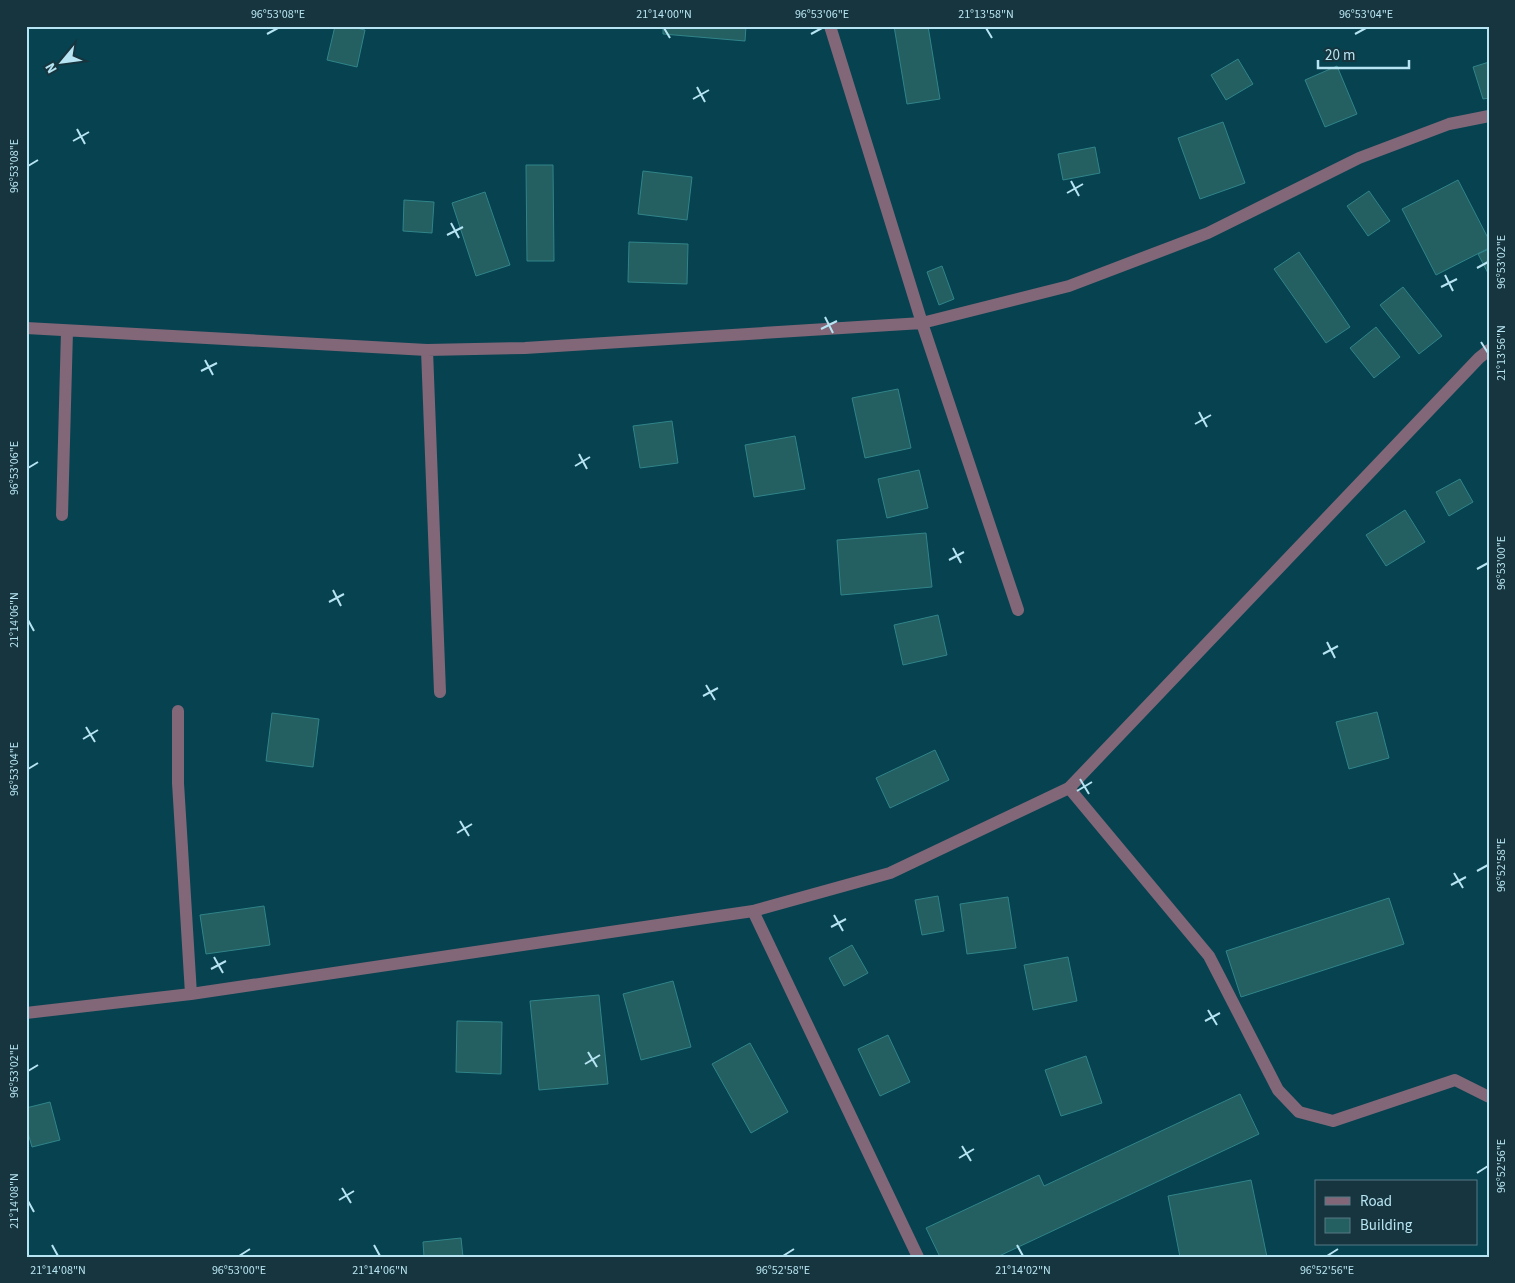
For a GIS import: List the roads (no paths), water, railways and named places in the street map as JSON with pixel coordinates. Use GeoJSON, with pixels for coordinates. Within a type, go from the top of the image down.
{"type":"FeatureCollection","features":[{"type":"Feature","properties":{"kind":"street"},"geometry":{"type":"LineString","coordinates":[[830,26],[922,322],[1018,610]]}},
{"type":"Feature","properties":{"kind":"street"},"geometry":{"type":"LineString","coordinates":[[26,328],[427,350],[524,348],[922,322],[1069,286],[1208,233],[1359,158],[1449,124],[1489,116]]}},
{"type":"Feature","properties":{"kind":"street"},"geometry":{"type":"LineString","coordinates":[[62,514],[67,331]]}},
{"type":"Feature","properties":{"kind":"street"},"geometry":{"type":"LineString","coordinates":[[427,350],[440,692]]}},
{"type":"Feature","properties":{"kind":"street"},"geometry":{"type":"LineString","coordinates":[[26,1012],[191,994],[753,911],[890,873],[1069,788],[1472,365],[1489,350]]}},
{"type":"Feature","properties":{"kind":"street"},"geometry":{"type":"LineString","coordinates":[[178,711],[178,783],[191,994]]}},
{"type":"Feature","properties":{"kind":"street"},"geometry":{"type":"LineString","coordinates":[[1069,788],[1210,956],[1278,1090],[1299,1112],[1332,1120],[1455,1080],[1489,1097]]}},
{"type":"Feature","properties":{"kind":"street"},"geometry":{"type":"LineString","coordinates":[[753,911],[918,1257]]}}]}
